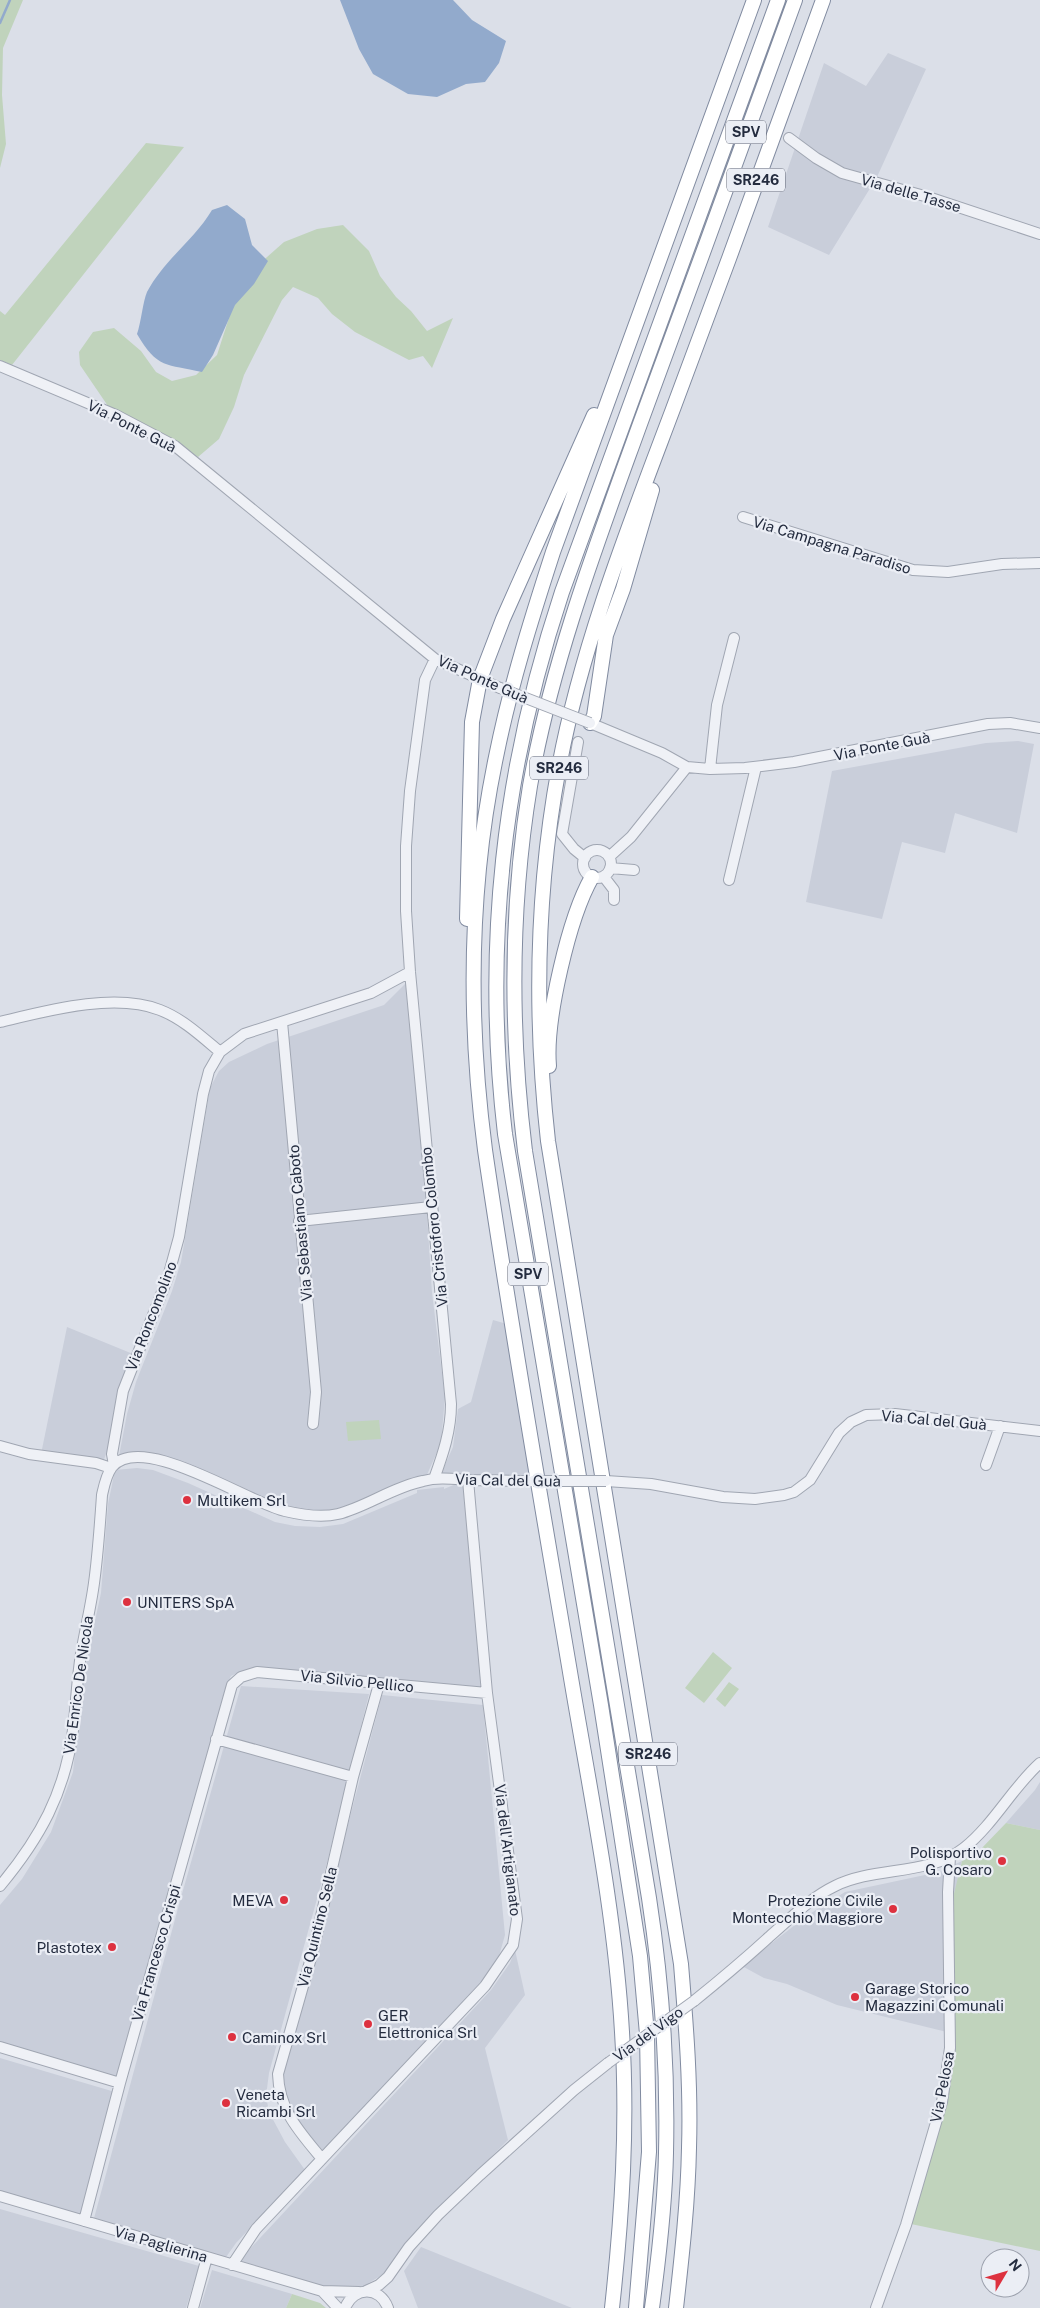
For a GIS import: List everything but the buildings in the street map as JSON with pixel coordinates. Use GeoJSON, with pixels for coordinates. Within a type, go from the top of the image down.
{"type":"FeatureCollection","features":[{"type":"Feature","properties":{"kind":"highway"},"geometry":{"type":"LineString","coordinates":[[478,1096],[473,989],[475,924],[486,813],[496,757],[528,628],[553,552],[754,0]]}},
{"type":"Feature","properties":{"kind":"highway","name":"SPV"},"geometry":{"type":"LineString","coordinates":[[636,2308],[649,2152],[648,2061],[643,1988],[625,1853],[505,1134],[496,1016],[498,913],[503,851],[512,784],[526,716],[545,644],[562,592],[778,0]]}},
{"type":"Feature","properties":{"kind":"highway","name":"SPV"},"geometry":{"type":"LineString","coordinates":[[652,2308],[662,2225],[666,2154],[666,2076],[661,1992],[649,1898],[525,1152],[514,1026],[516,910],[524,832],[534,764],[567,634],[613,500],[795,0]]}},
{"type":"Feature","properties":{"kind":"highway","name":"SR246"},"geometry":{"type":"LineString","coordinates":[[676,2308],[686,2204],[689,2147],[686,2030],[681,1964],[645,1732],[557,1204],[543,1094],[538,1000],[544,877],[550,818],[561,756],[586,653],[636,508],[823,0]]}},
{"type":"Feature","properties":{"kind":"highway"},"geometry":{"type":"LineString","coordinates":[[612,2308],[624,2179],[623,2060],[618,1980],[599,1848],[495,1220],[470,1049],[467,1000],[469,792],[472,722],[480,679],[504,619],[634,327]]}},
{"type":"Feature","properties":{"kind":"highway"},"geometry":{"type":"LineString","coordinates":[[590,723],[594,716],[606,635],[623,588],[658,471],[678,415],[694,351]]}},
{"type":"Feature","properties":{"kind":"highway"},"geometry":{"type":"LineString","coordinates":[[557,1204],[548,1057],[559,980],[574,920],[581,899],[598,877]]}},
{"type":"Feature","properties":{"kind":"street","name":"Via delle Tasse"},"geometry":{"type":"LineString","coordinates":[[789,138],[816,158],[842,173],[928,197],[1040,234]]}},
{"type":"Feature","properties":{"kind":"street","name":"Via Ponte Guà"},"geometry":{"type":"LineString","coordinates":[[0,366],[116,415],[175,446],[435,659],[500,688],[662,753],[687,768],[710,770],[794,762],[988,724],[1010,723],[1040,728]]}},
{"type":"Feature","properties":{"kind":"street","name":"Via Campagna Paradiso"},"geometry":{"type":"LineString","coordinates":[[743,518],[913,570],[948,572],[1002,564],[1040,563]]}},
{"type":"Feature","properties":{"kind":"street"},"geometry":{"type":"LineString","coordinates":[[710,770],[717,705],[734,638]]}},
{"type":"Feature","properties":{"kind":"street","name":"Via Cristoforo Colombo"},"geometry":{"type":"LineString","coordinates":[[434,1479],[447,1440],[451,1420],[451,1404],[431,1207],[406,911],[410,791],[425,680],[435,659]]}},
{"type":"Feature","properties":{"kind":"street"},"geometry":{"type":"LineString","coordinates":[[578,742],[562,834],[574,849],[585,858]]}},
{"type":"Feature","properties":{"kind":"street"},"geometry":{"type":"LineString","coordinates":[[729,880],[756,767]]}},
{"type":"Feature","properties":{"kind":"street"},"geometry":{"type":"LineString","coordinates":[[609,857],[631,837],[687,768]]}},
{"type":"Feature","properties":{"kind":"street"},"geometry":{"type":"LineString","coordinates":[[585,858],[597,850],[606,853],[609,857],[610,868]]}},
{"type":"Feature","properties":{"kind":"street"},"geometry":{"type":"LineString","coordinates":[[585,858],[585,871],[598,877],[614,890],[614,900]]}},
{"type":"Feature","properties":{"kind":"street"},"geometry":{"type":"LineString","coordinates":[[598,877],[610,868],[634,870]]}},
{"type":"Feature","properties":{"kind":"street","name":"Via Roncomolino"},"geometry":{"type":"LineString","coordinates":[[113,1466],[112,1454],[123,1392],[174,1257],[203,1094],[209,1071],[220,1052],[244,1034],[371,993],[410,972]]}},
{"type":"Feature","properties":{"kind":"street"},"geometry":{"type":"LineString","coordinates":[[0,1022],[59,1008],[91,1004],[144,1005],[161,1010],[194,1029],[220,1052]]}},
{"type":"Feature","properties":{"kind":"street","name":"Via Sebastiano Caboto"},"geometry":{"type":"LineString","coordinates":[[282,1022],[316,1392],[313,1424]]}},
{"type":"Feature","properties":{"kind":"street"},"geometry":{"type":"LineString","coordinates":[[299,1221],[431,1207]]}},
{"type":"Feature","properties":{"kind":"street","name":"Via Cal del Guà"},"geometry":{"type":"LineString","coordinates":[[113,1466],[129,1457],[147,1456],[197,1473],[284,1511],[320,1516],[344,1512],[398,1488],[434,1479],[606,1481],[651,1484],[723,1497],[754,1499],[772,1497],[794,1492],[810,1480],[839,1433],[851,1422],[866,1415],[894,1414],[1040,1430]]}},
{"type":"Feature","properties":{"kind":"street","name":"Via Cal del Guà"},"geometry":{"type":"LineString","coordinates":[[986,1466],[1000,1426]]}},
{"type":"Feature","properties":{"kind":"street"},"geometry":{"type":"LineString","coordinates":[[0,1446],[29,1454],[113,1466]]}},
{"type":"Feature","properties":{"kind":"street","name":"Via Enrico De Nicola"},"geometry":{"type":"LineString","coordinates":[[0,1886],[25,1856],[36,1837],[58,1794],[64,1775],[73,1730],[81,1655],[94,1583],[104,1482],[113,1466]]}},
{"type":"Feature","properties":{"kind":"street","name":"Via dell'Artigianato"},"geometry":{"type":"LineString","coordinates":[[232,2265],[256,2229],[485,1986],[513,1945],[517,1919],[487,1692],[468,1480]]}},
{"type":"Feature","properties":{"kind":"street","name":"Via Silvio Pellico"},"geometry":{"type":"LineString","coordinates":[[232,1685],[241,1677],[257,1672],[487,1692]]}},
{"type":"Feature","properties":{"kind":"street","name":"Via Quintino Sella"},"geometry":{"type":"LineString","coordinates":[[322,2159],[285,2109],[278,2087],[278,2074],[313,1951],[353,1777],[379,1684]]}},
{"type":"Feature","properties":{"kind":"street","name":"Via Francesco Crispi"},"geometry":{"type":"LineString","coordinates":[[84,2221],[120,2083],[232,1685]]}},
{"type":"Feature","properties":{"kind":"street"},"geometry":{"type":"LineString","coordinates":[[216,1740],[353,1777]]}},
{"type":"Feature","properties":{"kind":"street","name":"Via del Vigo"},"geometry":{"type":"LineString","coordinates":[[345,2308],[352,2296],[379,2285],[388,2277],[409,2247],[438,2215],[574,2090],[694,2001],[806,1904],[834,1886],[872,1874],[923,1865],[950,1857],[964,1848],[986,1828],[1040,1763]]}},
{"type":"Feature","properties":{"kind":"street","name":"Via Pelosa"},"geometry":{"type":"LineString","coordinates":[[876,2308],[906,2225],[942,2102],[950,2048],[948,1892],[950,1857]]}},
{"type":"Feature","properties":{"kind":"street"},"geometry":{"type":"LineString","coordinates":[[0,2048],[120,2083]]}},
{"type":"Feature","properties":{"kind":"street","name":"Via Paglierina"},"geometry":{"type":"LineString","coordinates":[[0,2196],[322,2291],[362,2291]]}},
{"type":"Feature","properties":{"kind":"street"},"geometry":{"type":"LineString","coordinates":[[193,2308],[207,2257]]}},
{"type":"Feature","properties":{"kind":"street"},"geometry":{"type":"LineString","coordinates":[[388,2277],[388,2308]]}},
{"type":"Feature","properties":{"kind":"street"},"geometry":{"type":"LineString","coordinates":[[322,2291],[338,2308]]}},
{"type":"Feature","properties":{"kind":"street"},"geometry":{"type":"LineString","coordinates":[[362,2291],[380,2295],[388,2308]]}},
{"type":"Feature","properties":{"kind":"shaded area"},"geometry":{"type":"Polygon","coordinates":[[[888,53],[926,69],[877,177],[829,255],[768,227],[824,63],[866,86],[888,53]]]}},
{"type":"Feature","properties":{"kind":"shaded area"},"geometry":{"type":"Polygon","coordinates":[[[1018,741],[1034,744],[1017,833],[955,813],[945,853],[902,842],[882,919],[806,902],[832,771],[986,743],[1018,741]]]}},
{"type":"Feature","properties":{"kind":"shaded area"},"geometry":{"type":"Polygon","coordinates":[[[412,977],[432,1293],[445,1397],[441,1443],[426,1477],[340,1511],[296,1513],[137,1455],[119,1456],[127,1414],[136,1382],[172,1291],[181,1262],[210,1088],[219,1071],[229,1062],[267,1044],[384,1005],[412,977]]]}},
{"type":"Feature","properties":{"kind":"shaded area"},"geometry":{"type":"Polygon","coordinates":[[[493,1320],[507,1324],[538,1479],[470,1479],[481,1691],[337,1677],[239,1672],[231,1676],[225,1689],[118,2080],[0,2044],[0,1905],[22,1879],[51,1832],[73,1772],[83,1676],[101,1593],[108,1504],[115,1470],[137,1468],[153,1470],[188,1483],[275,1522],[295,1526],[320,1527],[343,1524],[417,1493],[417,1490],[444,1487],[444,1489],[468,1479],[440,1476],[453,1447],[458,1409],[471,1402],[493,1320]]]}},
{"type":"Feature","properties":{"kind":"shaded area"},"geometry":{"type":"Polygon","coordinates":[[[67,1327],[133,1354],[114,1411],[109,1446],[103,1462],[40,1459],[67,1327]]]}},
{"type":"Feature","properties":{"kind":"shaded area"},"geometry":{"type":"Polygon","coordinates":[[[241,1686],[369,1694],[328,1859],[269,2073],[266,2096],[269,2112],[285,2142],[305,2170],[236,2243],[224,2260],[93,2222],[180,1901],[241,1686]]]}},
{"type":"Feature","properties":{"kind":"shaded area"},"geometry":{"type":"Polygon","coordinates":[[[382,1695],[483,1705],[505,1935],[499,1956],[481,1982],[315,2160],[296,2134],[282,2076],[382,1695]]]}},
{"type":"Feature","properties":{"kind":"shaded area"},"geometry":{"type":"Polygon","coordinates":[[[1040,1782],[1040,1830],[1006,1823],[1035,1790],[1040,1782]]]}},
{"type":"Feature","properties":{"kind":"shaded area"},"geometry":{"type":"Polygon","coordinates":[[[962,1861],[958,1875],[955,2034],[837,2005],[787,1984],[764,1978],[742,1966],[808,1915],[845,1892],[939,1872],[962,1861]]]}},
{"type":"Feature","properties":{"kind":"shaded area"},"geometry":{"type":"Polygon","coordinates":[[[515,1950],[525,1995],[485,2048],[508,2140],[423,2225],[387,2272],[357,2290],[320,2289],[238,2264],[247,2252],[491,1990],[510,1963],[515,1950]]]}},
{"type":"Feature","properties":{"kind":"shaded area"},"geometry":{"type":"Polygon","coordinates":[[[0,2058],[115,2092],[81,2219],[0,2195],[0,2058]]]}},
{"type":"Feature","properties":{"kind":"shaded area"},"geometry":{"type":"Polygon","coordinates":[[[0,2209],[199,2266],[186,2308],[0,2308],[0,2209]]]}},
{"type":"Feature","properties":{"kind":"shaded area"},"geometry":{"type":"Polygon","coordinates":[[[421,2247],[572,2308],[418,2308],[404,2271],[421,2247]]]}},
{"type":"Feature","properties":{"kind":"shaded area"},"geometry":{"type":"Polygon","coordinates":[[[212,2270],[292,2294],[286,2308],[200,2308],[212,2270]]]}},
{"type":"Feature","properties":{"kind":"green space"},"geometry":{"type":"Polygon","coordinates":[[[0,0],[23,0],[3,48],[2,95],[6,144],[0,168],[0,0]]]}},
{"type":"Feature","properties":{"kind":"green space"},"geometry":{"type":"Polygon","coordinates":[[[146,143],[184,147],[12,365],[0,360],[0,311],[5,315],[146,143]]]}},
{"type":"Feature","properties":{"kind":"green space"},"geometry":{"type":"Polygon","coordinates":[[[343,225],[369,251],[380,276],[427,331],[453,318],[432,368],[423,356],[409,360],[355,332],[332,314],[318,298],[293,287],[282,300],[244,375],[234,407],[219,439],[198,457],[168,438],[110,409],[80,365],[79,352],[93,332],[114,328],[141,351],[156,372],[172,381],[196,375],[217,355],[236,296],[258,265],[284,242],[317,229],[343,225]]]}},
{"type":"Feature","properties":{"kind":"green space"},"geometry":{"type":"Polygon","coordinates":[[[379,1420],[381,1439],[348,1441],[346,1422],[379,1420]]]}},
{"type":"Feature","properties":{"kind":"green space"},"geometry":{"type":"Polygon","coordinates":[[[713,1652],[732,1668],[704,1703],[685,1688],[713,1652]]]}},
{"type":"Feature","properties":{"kind":"green space"},"geometry":{"type":"Polygon","coordinates":[[[729,1682],[739,1689],[725,1707],[716,1699],[729,1682]]]}},
{"type":"Feature","properties":{"kind":"green space"},"geometry":{"type":"Polygon","coordinates":[[[1006,1823],[1040,1830],[1040,2251],[911,2224],[944,2106],[952,1902],[962,1861],[979,1851],[1006,1823]]]}},
{"type":"Feature","properties":{"kind":"green space"},"geometry":{"type":"Polygon","coordinates":[[[292,2294],[320,2303],[326,2308],[286,2308],[292,2294]]]}},
{"type":"Feature","properties":{"kind":"water"},"geometry":{"type":"Polygon","coordinates":[[[340,0],[453,0],[472,20],[506,41],[499,63],[485,82],[466,84],[437,97],[408,94],[373,74],[359,49],[340,0]]]}},
{"type":"Feature","properties":{"kind":"water"},"geometry":{"type":"Polygon","coordinates":[[[227,205],[245,219],[252,245],[268,261],[254,284],[235,305],[213,355],[202,372],[171,366],[151,354],[137,334],[147,292],[162,270],[197,231],[212,210],[227,205]]]}},
{"type":"Feature","properties":{"kind":"waterway"},"geometry":{"type":"LineString","coordinates":[[0,23],[10,0]]}},
{"type":"Feature","properties":{"kind":"place","name":"Multikem Srl"},"geometry":{"type":"Point","coordinates":[187,1500]}},
{"type":"Feature","properties":{"kind":"place","name":"UNITERS SpA"},"geometry":{"type":"Point","coordinates":[127,1602]}},
{"type":"Feature","properties":{"kind":"place","name":"Polisportivo G. Cosaro"},"geometry":{"type":"Point","coordinates":[1002,1861]}},
{"type":"Feature","properties":{"kind":"place","name":"MEVA"},"geometry":{"type":"Point","coordinates":[284,1900]}},
{"type":"Feature","properties":{"kind":"place","name":"Protezione Civile Montecchio Maggiore"},"geometry":{"type":"Point","coordinates":[893,1909]}},
{"type":"Feature","properties":{"kind":"place","name":"Plastotex"},"geometry":{"type":"Point","coordinates":[112,1947]}},
{"type":"Feature","properties":{"kind":"place","name":"Garage Storico Magazzini Comunali"},"geometry":{"type":"Point","coordinates":[855,1997]}},
{"type":"Feature","properties":{"kind":"place","name":"GER Elettronica Srl"},"geometry":{"type":"Point","coordinates":[368,2024]}},
{"type":"Feature","properties":{"kind":"place","name":"Caminox Srl"},"geometry":{"type":"Point","coordinates":[232,2037]}},
{"type":"Feature","properties":{"kind":"place","name":"Veneta Ricambi Srl"},"geometry":{"type":"Point","coordinates":[226,2103]}}]}
